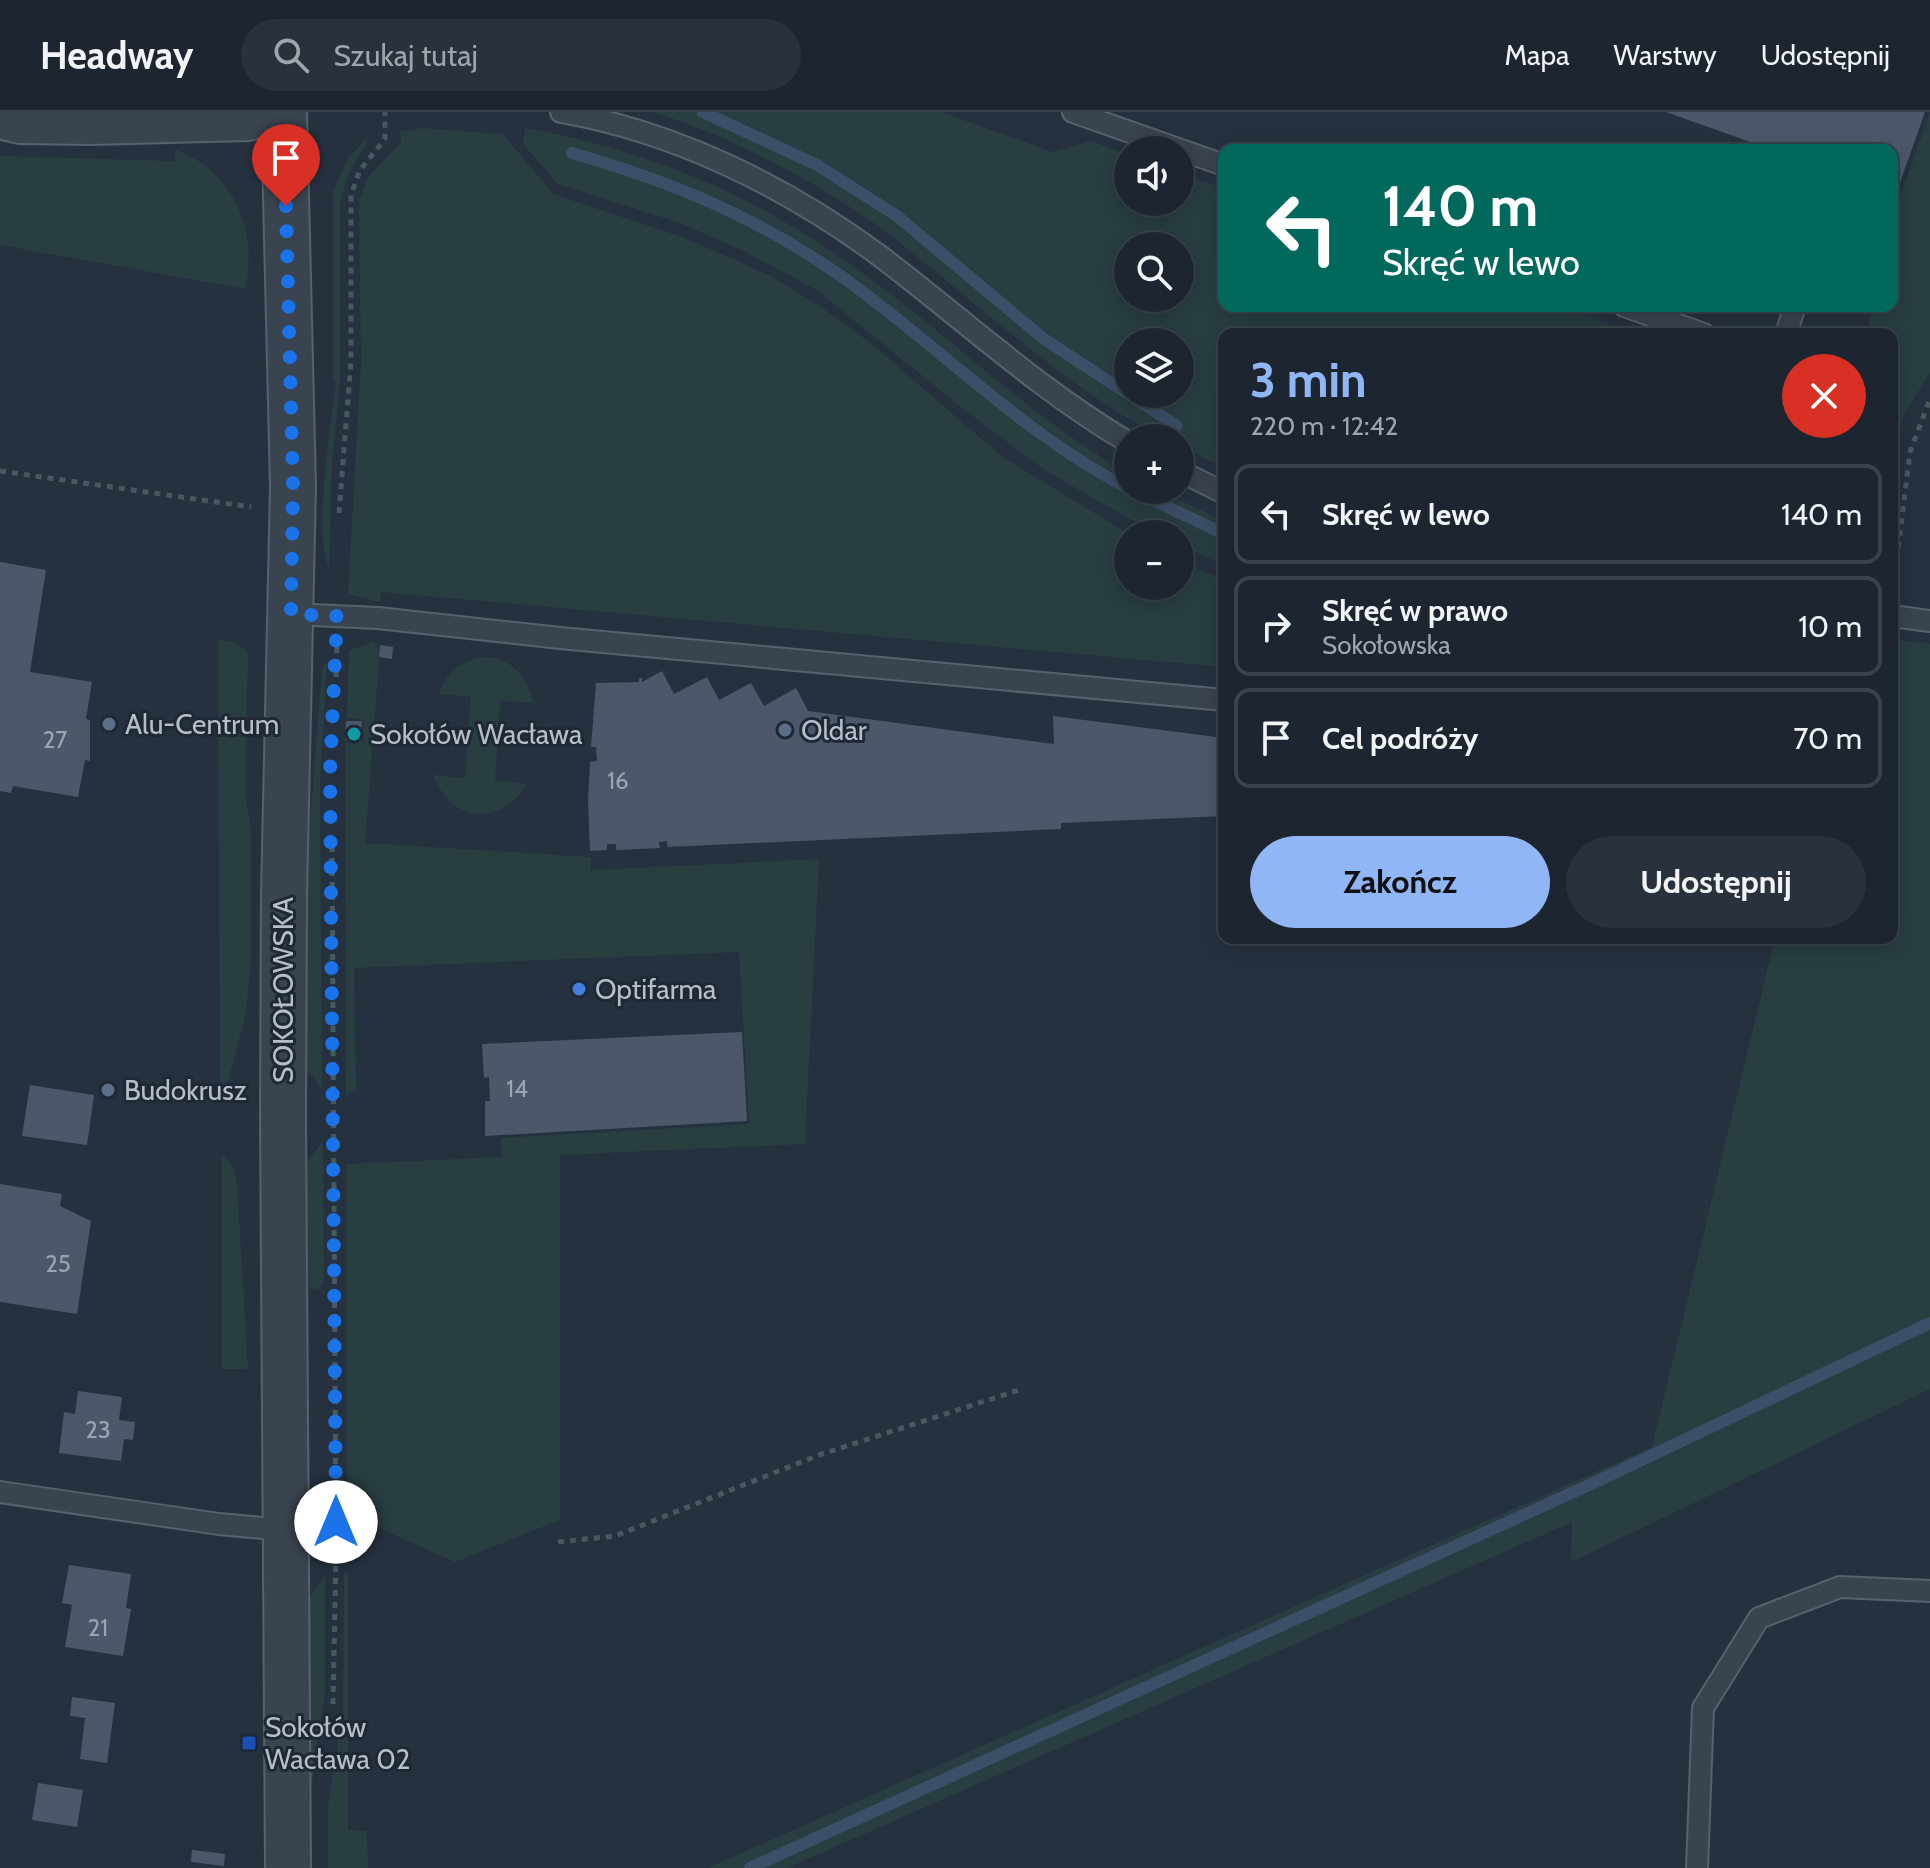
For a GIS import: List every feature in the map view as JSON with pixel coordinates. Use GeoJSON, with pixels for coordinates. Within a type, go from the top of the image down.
{"type":"FeatureCollection","features":[{"type":"Feature","properties":{"kind":"street"},"geometry":{"type":"LineString","coordinates":[[0,118],[20,123],[135,125],[248,120],[264,112]]}},
{"type":"Feature","properties":{"kind":"street","name":"SOKOŁOWSKA"},"geometry":{"type":"LineString","coordinates":[[284,112],[292,505],[284,894],[288,1868]]}},
{"type":"Feature","properties":{"kind":"lane"},"geometry":{"type":"LineString","coordinates":[[561,112],[647,134],[747,175],[788,196],[882,258],[1052,393],[1114,433]]}},
{"type":"Feature","properties":{"kind":"lane"},"geometry":{"type":"LineString","coordinates":[[1073,112],[1218,163]]}},
{"type":"Feature","properties":{"kind":"lane"},"geometry":{"type":"LineString","coordinates":[[1641,312],[1687,328]]}},
{"type":"Feature","properties":{"kind":"lane"},"geometry":{"type":"LineString","coordinates":[[1194,478],[1218,490]]}},
{"type":"Feature","properties":{"kind":"lane"},"geometry":{"type":"LineString","coordinates":[[291,614],[1218,699]]}},
{"type":"Feature","properties":{"kind":"lane"},"geometry":{"type":"LineString","coordinates":[[1898,617],[1930,621]]}},
{"type":"Feature","properties":{"kind":"lane"},"geometry":{"type":"LineString","coordinates":[[0,1492],[219,1524],[285,1530]]}},
{"type":"Feature","properties":{"kind":"lane"},"geometry":{"type":"LineString","coordinates":[[1697,1868],[1703,1708],[1759,1618],[1840,1587],[1930,1591]]}},
{"type":"Feature","properties":{"kind":"path"},"geometry":{"type":"LineString","coordinates":[[339,518],[351,361],[351,195],[360,170],[385,139],[385,112]]}},
{"type":"Feature","properties":{"kind":"path"},"geometry":{"type":"LineString","coordinates":[[1898,549],[1910,452],[1930,399]]}},
{"type":"Feature","properties":{"kind":"path"},"geometry":{"type":"LineString","coordinates":[[0,471],[235,506],[292,505]]}},
{"type":"Feature","properties":{"kind":"path"},"geometry":{"type":"LineString","coordinates":[[336,680],[337,616]]}},
{"type":"Feature","properties":{"kind":"path"},"geometry":{"type":"LineString","coordinates":[[332,844],[336,1551],[333,1710]]}},
{"type":"Feature","properties":{"kind":"path"},"geometry":{"type":"LineString","coordinates":[[558,1542],[615,1536],[819,1455],[1019,1390]]}},
{"type":"Feature","properties":{"kind":"green space"},"geometry":{"type":"Polygon","coordinates":[[[652,112],[941,112],[1053,152],[1090,141],[1114,149],[1114,216],[1194,216],[1194,178],[1218,186],[1218,312],[1575,312],[1620,328],[1218,328],[1218,465],[1194,453],[1194,424],[1141,424],[1115,410],[1027,346],[874,223],[794,174],[739,145],[652,112]]]}},
{"type":"Feature","properties":{"kind":"green space"},"geometry":{"type":"Polygon","coordinates":[[[1930,112],[1930,372],[1905,413],[1898,436],[1898,328],[1867,328],[1872,314],[1866,312],[1898,312],[1899,200],[1930,112]]]}},
{"type":"Feature","properties":{"kind":"green space"},"geometry":{"type":"Polygon","coordinates":[[[422,128],[503,134],[553,194],[685,238],[769,275],[821,307],[868,341],[1004,458],[1114,525],[1114,600],[1194,600],[1194,566],[1218,577],[1218,666],[381,592],[380,602],[348,594],[361,362],[359,202],[367,178],[401,143],[400,132],[422,128]]]}},
{"type":"Feature","properties":{"kind":"green space"},"geometry":{"type":"Polygon","coordinates":[[[525,128],[579,139],[678,170],[769,213],[857,269],[1039,414],[1114,465],[1114,504],[1188,504],[1218,518],[1218,562],[1194,552],[1194,520],[1132,520],[1046,471],[961,407],[818,291],[742,250],[680,223],[558,184],[523,144],[525,128]]]}},
{"type":"Feature","properties":{"kind":"green space"},"geometry":{"type":"Polygon","coordinates":[[[367,138],[349,172],[340,203],[340,381],[332,463],[329,568],[325,553],[323,507],[336,384],[333,379],[333,192],[348,158],[367,138]]]}},
{"type":"Feature","properties":{"kind":"green space"},"geometry":{"type":"Polygon","coordinates":[[[176,150],[196,159],[213,172],[227,187],[237,205],[248,246],[245,289],[0,245],[0,156],[174,161],[176,150]]]}},
{"type":"Feature","properties":{"kind":"green space"},"geometry":{"type":"Polygon","coordinates":[[[218,640],[230,641],[247,650],[245,788],[251,830],[251,962],[246,1012],[229,1078],[220,1098],[212,1096],[220,1083],[218,640]]]}},
{"type":"Feature","properties":{"kind":"green space"},"geometry":{"type":"Polygon","coordinates":[[[1898,640],[1930,644],[1930,1389],[1576,1560],[1571,1559],[1572,1522],[787,1868],[708,1868],[1652,1447],[1774,944],[1898,944],[1898,640]]]}},
{"type":"Feature","properties":{"kind":"green space"},"geometry":{"type":"Polygon","coordinates":[[[374,642],[379,661],[365,843],[591,857],[591,870],[819,859],[805,1144],[560,1155],[560,1520],[455,1562],[363,1521],[347,1526],[346,1164],[502,1157],[501,1138],[749,1124],[739,952],[354,968],[356,1089],[346,1097],[345,743],[362,741],[364,720],[347,718],[349,650],[374,642]]]}},
{"type":"Feature","properties":{"kind":"green space"},"geometry":{"type":"Polygon","coordinates":[[[484,657],[503,661],[517,670],[527,685],[533,703],[500,700],[495,780],[527,784],[503,808],[477,814],[464,811],[452,803],[433,775],[465,778],[471,697],[439,694],[456,668],[484,657]]]}},
{"type":"Feature","properties":{"kind":"green space"},"geometry":{"type":"Polygon","coordinates":[[[327,659],[320,783],[322,1090],[307,1069],[307,861],[322,670],[327,659]]]}},
{"type":"Feature","properties":{"kind":"green space"},"geometry":{"type":"Polygon","coordinates":[[[323,1141],[324,1283],[317,1289],[309,1289],[307,1162],[323,1141]]]}},
{"type":"Feature","properties":{"kind":"green space"},"geometry":{"type":"Polygon","coordinates":[[[222,1154],[233,1166],[237,1183],[248,1369],[222,1369],[222,1154]]]}},
{"type":"Feature","properties":{"kind":"green space"},"geometry":{"type":"Polygon","coordinates":[[[344,1573],[348,1573],[348,1830],[367,1831],[368,1868],[328,1868],[328,1806],[343,1707],[344,1573]]]}},
{"type":"Feature","properties":{"kind":"green space"},"geometry":{"type":"Polygon","coordinates":[[[325,1576],[325,1691],[309,1805],[309,1598],[325,1576]]]}},
{"type":"Feature","properties":{"kind":"building"},"geometry":{"type":"Polygon","coordinates":[[[1666,112],[1925,112],[1898,188],[1898,144],[1756,144],[1666,112]]]}},
{"type":"Feature","properties":{"kind":"building"},"geometry":{"type":"Polygon","coordinates":[[[0,562],[46,570],[30,672],[92,682],[86,719],[90,720],[90,761],[85,760],[78,797],[13,786],[11,793],[0,791],[0,562]]]}},
{"type":"Feature","properties":{"kind":"building"},"geometry":{"type":"Polygon","coordinates":[[[380,645],[393,647],[392,659],[379,657],[380,645]]]}},
{"type":"Feature","properties":{"kind":"building"},"geometry":{"type":"Polygon","coordinates":[[[662,671],[674,694],[707,677],[719,700],[751,683],[764,706],[796,688],[808,711],[1054,744],[1053,716],[1218,737],[1218,816],[1061,823],[1061,829],[668,847],[667,841],[659,842],[660,848],[616,850],[616,844],[607,844],[607,850],[590,851],[590,762],[597,761],[596,747],[591,747],[596,683],[639,682],[639,678],[642,682],[662,671]]]}},
{"type":"Feature","properties":{"kind":"building","name":"Sokołów Wacława"},"geometry":{"type":"Polygon","coordinates":[[[346,721],[362,721],[361,740],[345,740],[346,721]]]}},
{"type":"Feature","properties":{"kind":"building"},"geometry":{"type":"Polygon","coordinates":[[[742,1032],[747,1121],[485,1136],[485,1101],[490,1101],[489,1077],[484,1078],[482,1044],[742,1032]]]}},
{"type":"Feature","properties":{"kind":"building"},"geometry":{"type":"Polygon","coordinates":[[[30,1085],[94,1095],[87,1145],[22,1136],[30,1085]]]}},
{"type":"Feature","properties":{"kind":"building"},"geometry":{"type":"Polygon","coordinates":[[[0,1184],[62,1194],[60,1206],[91,1221],[77,1314],[0,1302],[0,1184]]]}},
{"type":"Feature","properties":{"kind":"building"},"geometry":{"type":"Polygon","coordinates":[[[78,1391],[122,1397],[119,1420],[135,1422],[133,1440],[124,1439],[121,1461],[59,1453],[64,1412],[75,1414],[78,1391]]]}},
{"type":"Feature","properties":{"kind":"building"},"geometry":{"type":"Polygon","coordinates":[[[69,1565],[131,1574],[126,1608],[131,1609],[123,1656],[65,1647],[72,1605],[62,1603],[69,1565]]]}},
{"type":"Feature","properties":{"kind":"building"},"geometry":{"type":"Polygon","coordinates":[[[72,1697],[115,1703],[107,1763],[80,1759],[85,1718],[70,1716],[72,1697]]]}},
{"type":"Feature","properties":{"kind":"building"},"geometry":{"type":"Polygon","coordinates":[[[38,1783],[83,1790],[77,1827],[32,1820],[38,1783]]]}},
{"type":"Feature","properties":{"kind":"building"},"geometry":{"type":"Polygon","coordinates":[[[192,1850],[225,1854],[224,1866],[191,1862],[192,1850]]]}},
{"type":"Feature","properties":{"kind":"waterway"},"geometry":{"type":"LineString","coordinates":[[703,112],[817,165],[897,216],[1044,339],[1174,424]]}},
{"type":"Feature","properties":{"kind":"waterway"},"geometry":{"type":"LineString","coordinates":[[572,153],[644,176],[712,203],[809,255],[877,303],[1016,415],[1114,480]]}},
{"type":"Feature","properties":{"kind":"waterway"},"geometry":{"type":"LineString","coordinates":[[1161,504],[1218,531]]}},
{"type":"Feature","properties":{"kind":"waterway"},"geometry":{"type":"LineString","coordinates":[[750,1868],[1587,1486],[1930,1323]]}},
{"type":"Feature","properties":{"kind":"place","name":"Alu-Centrum"},"geometry":{"type":"Point","coordinates":[109,724]}},
{"type":"Feature","properties":{"kind":"place","name":"Oldar"},"geometry":{"type":"Point","coordinates":[785,730]}},
{"type":"Feature","properties":{"kind":"place","name":"Sokołów Wacława"},"geometry":{"type":"Point","coordinates":[354,734]}},
{"type":"Feature","properties":{"kind":"place","name":"Optifarma"},"geometry":{"type":"Point","coordinates":[579,989]}},
{"type":"Feature","properties":{"kind":"place","name":"Budokrusz"},"geometry":{"type":"Point","coordinates":[108,1090]}},
{"type":"Feature","properties":{"kind":"place","name":"Sokołów Wacława 02"},"geometry":{"type":"Point","coordinates":[249,1743]}},
{"type":"Feature","properties":{"kind":"route"},"geometry":{"type":"LineString","coordinates":[[286,206],[293,487],[291,614],[337,616],[330,772],[336,1522]]}}]}
